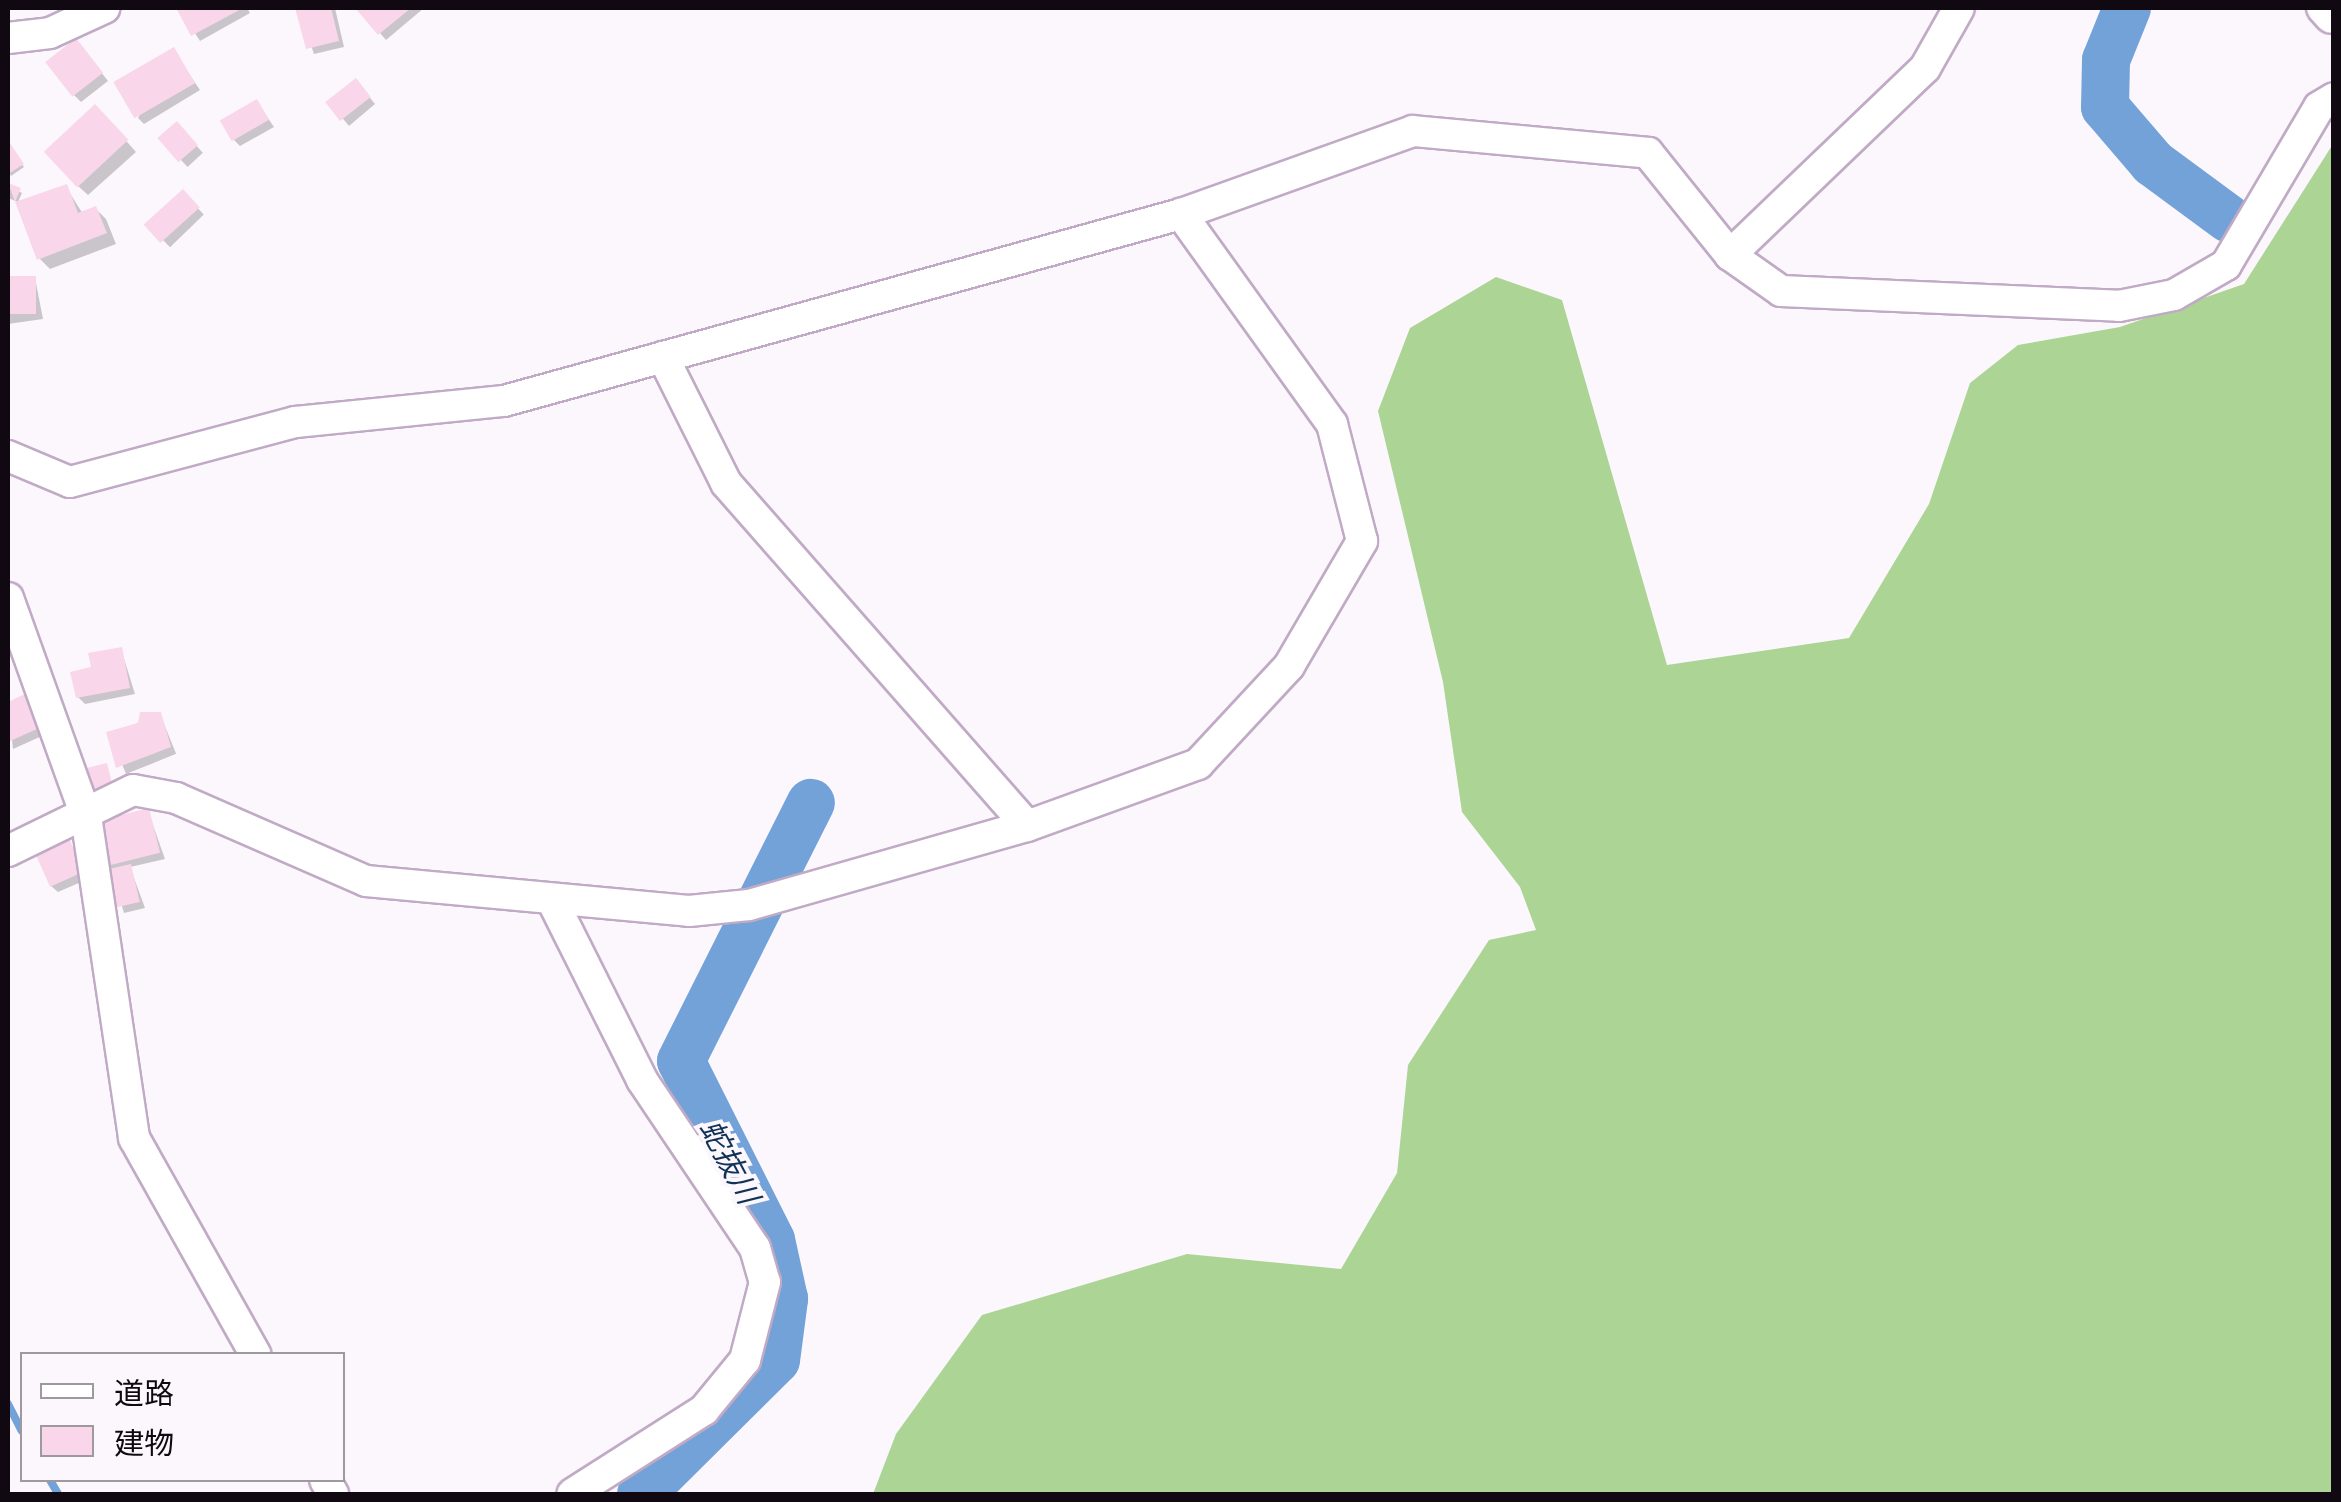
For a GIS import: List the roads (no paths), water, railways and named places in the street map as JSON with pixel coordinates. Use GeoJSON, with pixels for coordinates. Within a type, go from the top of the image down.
{"type":"FeatureCollection","features":[{"type":"Feature","properties":{"kind":"street"},"geometry":{"type":"LineString","coordinates":[[10,8],[8,40],[50,33],[104,8]]}},
{"type":"Feature","properties":{"kind":"street"},"geometry":{"type":"LineString","coordinates":[[1730,254],[1925,68],[1959,8]]}},
{"type":"Feature","properties":{"kind":"street"},"geometry":{"type":"LineString","coordinates":[[8,456],[70,482],[296,422],[504,401],[1181,214],[1413,130],[1602,143],[1648,153],[1730,254],[1781,290],[2033,307],[2174,295],[2226,265],[2320,107],[2334,98]]}},
{"type":"Feature","properties":{"kind":"street"},"geometry":{"type":"LineString","coordinates":[[8,852],[133,790],[176,798],[366,881],[554,904],[748,906],[1027,826],[1198,764],[1289,666],[1362,542],[1332,424],[1181,214]]}},
{"type":"Feature","properties":{"kind":"street"},"geometry":{"type":"LineString","coordinates":[[662,357],[726,484],[1027,826]]}},
{"type":"Feature","properties":{"kind":"street"},"geometry":{"type":"LineString","coordinates":[[8,598],[14,630],[86,816],[134,1138],[254,1352]]}},
{"type":"Feature","properties":{"kind":"street"},"geometry":{"type":"LineString","coordinates":[[554,904],[642,1080],[755,1248],[764,1282],[745,1360],[704,1410],[572,1494]]}},
{"type":"Feature","properties":{"kind":"waterway"},"geometry":{"type":"LineString","coordinates":[[2127,8],[2106,60],[2105,107],[2153,163],[2229,219]]}},
{"type":"Feature","properties":{"kind":"waterway","name":"蛇抜川"},"geometry":{"type":"LineString","coordinates":[[641,1494],[776,1360],[784,1299],[771,1240],[681,1061],[811,803]]}},
{"type":"Feature","properties":{"kind":"waterway"},"geometry":{"type":"LineString","coordinates":[[8,1404],[20,1427]]}},
{"type":"Feature","properties":{"kind":"waterway"},"geometry":{"type":"LineString","coordinates":[[51,1482],[58,1494]]}}]}
